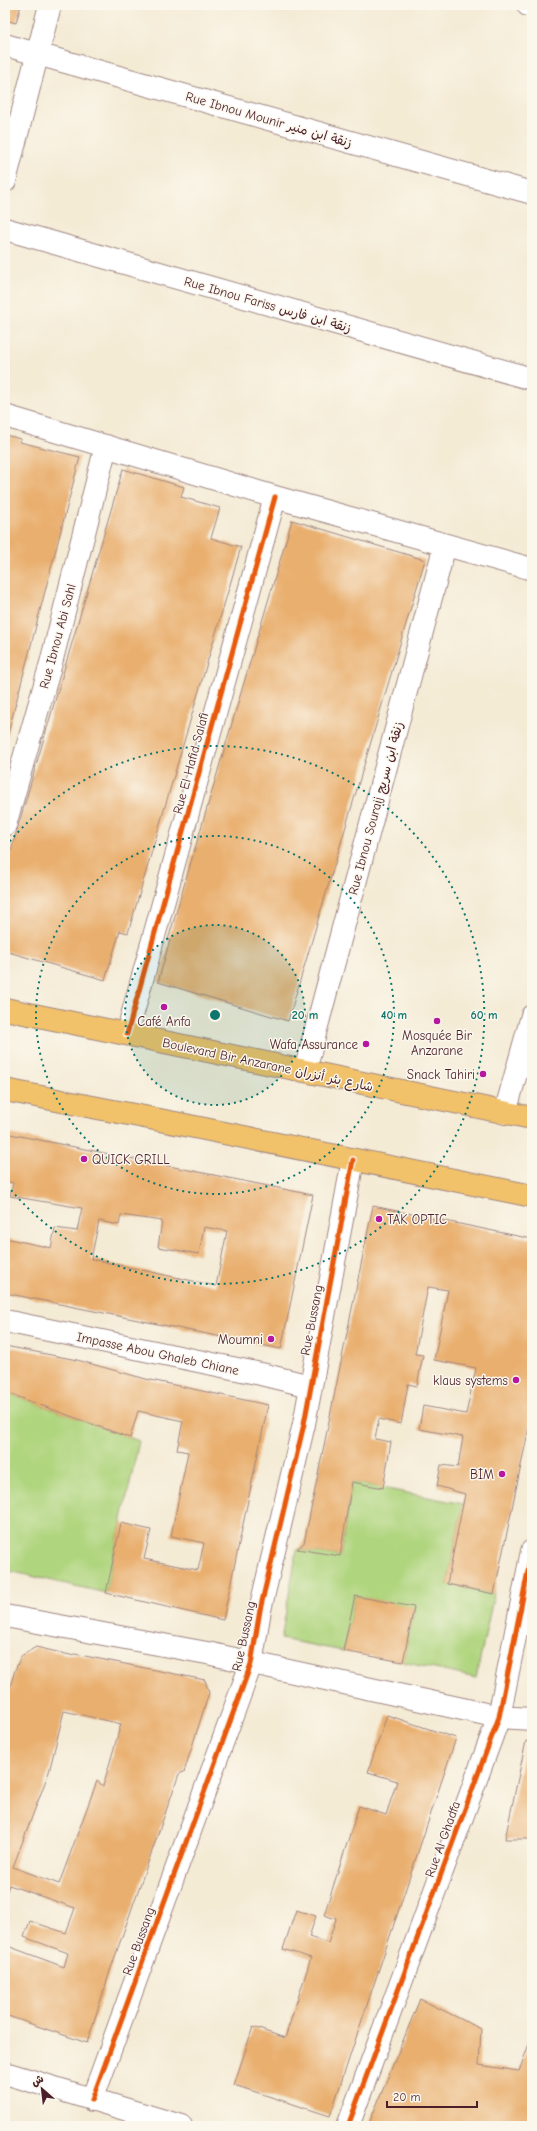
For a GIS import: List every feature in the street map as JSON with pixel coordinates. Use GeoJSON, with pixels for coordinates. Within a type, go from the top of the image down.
{"type":"FeatureCollection","features":[{"type":"Feature","properties":{"kind":"main road","name":"Boulevard Bir Anzarane شارع بئر أنزران"},"geometry":{"type":"LineString","coordinates":[[5,1008],[532,1118]]}},
{"type":"Feature","properties":{"kind":"main road"},"geometry":{"type":"LineString","coordinates":[[5,1090],[532,1196]]}},
{"type":"Feature","properties":{"kind":"street"},"geometry":{"type":"LineString","coordinates":[[5,181],[50,5]]}},
{"type":"Feature","properties":{"kind":"street"},"geometry":{"type":"LineString","coordinates":[[528,5],[532,6]]}},
{"type":"Feature","properties":{"kind":"street","name":"Rue Ibnou Mounir زنقة ابن منير"},"geometry":{"type":"LineString","coordinates":[[5,45],[532,193]]}},
{"type":"Feature","properties":{"kind":"street","name":"Rue Ibnou Fariss زنقة ابن فارس"},"geometry":{"type":"LineString","coordinates":[[5,229],[532,379]]}},
{"type":"Feature","properties":{"kind":"street"},"geometry":{"type":"LineString","coordinates":[[5,416],[275,497],[532,569]]}},
{"type":"Feature","properties":{"kind":"street","name":"Rue Ibnou Abi Sahl"},"geometry":{"type":"LineString","coordinates":[[5,825],[51,663],[106,446]]}},
{"type":"Feature","properties":{"kind":"street","name":"Rue El Hafid Salafi"},"geometry":{"type":"LineString","coordinates":[[127,1034],[275,497]]}},
{"type":"Feature","properties":{"kind":"street","name":"Rue Ibnou Souraij زنقة ابن سريج"},"geometry":{"type":"LineString","coordinates":[[305,1071],[445,545]]}},
{"type":"Feature","properties":{"kind":"street"},"geometry":{"type":"LineString","coordinates":[[505,1113],[532,1016]]}},
{"type":"Feature","properties":{"kind":"street","name":"Rue Bussang"},"geometry":{"type":"LineString","coordinates":[[92,2100],[251,1664],[260,1610],[290,1490],[352,1160]]}},
{"type":"Feature","properties":{"kind":"street","name":"Impasse Abou Ghaleb Chiane"},"geometry":{"type":"LineString","coordinates":[[5,1321],[261,1374],[310,1386]]}},
{"type":"Feature","properties":{"kind":"street","name":"Rue Al Ghadfa"},"geometry":{"type":"LineString","coordinates":[[348,2126],[499,1718],[532,1552]]}},
{"type":"Feature","properties":{"kind":"street"},"geometry":{"type":"LineString","coordinates":[[5,1616],[207,1653],[499,1718],[532,1719]]}},
{"type":"Feature","properties":{"kind":"street"},"geometry":{"type":"LineString","coordinates":[[5,2073],[181,2126]]}},
{"type":"Feature","properties":{"kind":"green space"},"geometry":{"type":"Polygon","coordinates":[[[8,1393],[139,1441],[106,1593],[5,1570],[5,1409],[8,1393]]]}},
{"type":"Feature","properties":{"kind":"green space"},"geometry":{"type":"Polygon","coordinates":[[[352,1482],[463,1504],[447,1584],[494,1594],[476,1678],[403,1662],[414,1608],[355,1596],[343,1651],[281,1639],[297,1549],[340,1556],[352,1482]]]}},
{"type":"Feature","properties":{"kind":"building"},"geometry":{"type":"Polygon","coordinates":[[[5,5],[21,5],[16,23],[5,20],[5,5]]]}},
{"type":"Feature","properties":{"kind":"building"},"geometry":{"type":"Polygon","coordinates":[[[5,435],[21,439],[20,442],[80,457],[6,741],[5,435]]]}},
{"type":"Feature","properties":{"kind":"building"},"geometry":{"type":"Polygon","coordinates":[[[123,469],[184,487],[181,497],[220,508],[211,538],[241,547],[128,933],[120,931],[105,980],[5,951],[5,871],[123,469]]]}},
{"type":"Feature","properties":{"kind":"building"},"geometry":{"type":"Polygon","coordinates":[[[292,520],[425,560],[288,1021],[158,982],[170,940],[168,940],[292,520]]]}},
{"type":"Feature","properties":{"kind":"building"},"geometry":{"type":"Polygon","coordinates":[[[5,1133],[313,1195],[281,1349],[5,1293],[5,1238],[51,1248],[55,1228],[77,1231],[82,1208],[10,1196],[13,1183],[5,1181],[5,1133]],[[121,1215],[119,1225],[99,1221],[91,1259],[216,1286],[227,1231],[204,1227],[199,1254],[158,1247],[162,1221],[121,1215]]]}},
{"type":"Feature","properties":{"kind":"building"},"geometry":{"type":"Polygon","coordinates":[[[373,1206],[532,1239],[532,1413],[494,1594],[447,1584],[465,1494],[437,1486],[441,1465],[458,1467],[463,1437],[419,1429],[423,1406],[466,1414],[476,1368],[434,1360],[448,1290],[428,1287],[415,1354],[423,1355],[417,1386],[408,1384],[401,1424],[379,1419],[375,1439],[391,1442],[383,1488],[352,1482],[340,1556],[297,1549],[304,1543],[373,1206]]]}},
{"type":"Feature","properties":{"kind":"building"},"geometry":{"type":"Polygon","coordinates":[[[5,1346],[77,1360],[146,1379],[268,1405],[223,1620],[106,1593],[121,1523],[151,1530],[144,1559],[198,1570],[204,1543],[171,1536],[188,1452],[177,1450],[183,1421],[138,1411],[130,1438],[5,1392],[5,1346]]]}},
{"type":"Feature","properties":{"kind":"building"},"geometry":{"type":"Polygon","coordinates":[[[355,1596],[414,1607],[403,1662],[343,1651],[355,1596]]]}},
{"type":"Feature","properties":{"kind":"building"},"geometry":{"type":"Polygon","coordinates":[[[36,1647],[70,1655],[75,1654],[205,1680],[209,1693],[184,1772],[179,1774],[111,1968],[87,2043],[5,2015],[5,1945],[64,1967],[68,1953],[24,1937],[30,1921],[66,1933],[75,1908],[9,1885],[5,1896],[5,1704],[15,1670],[21,1656],[36,1647]],[[64,1711],[49,1772],[13,1867],[59,1884],[97,1781],[103,1786],[121,1724],[64,1711]]]}},
{"type":"Feature","properties":{"kind":"building"},"geometry":{"type":"Polygon","coordinates":[[[387,1715],[456,1738],[330,2116],[234,2085],[253,2027],[285,2038],[311,1958],[283,1949],[296,1910],[316,1916],[309,1937],[328,1943],[336,1919],[324,1915],[359,1806],[386,1815],[397,1781],[368,1772],[387,1715]]]}},
{"type":"Feature","properties":{"kind":"building"},"geometry":{"type":"Polygon","coordinates":[[[526,1741],[532,1742],[532,1839],[505,1839],[526,1741]]]}},
{"type":"Feature","properties":{"kind":"building"},"geometry":{"type":"Polygon","coordinates":[[[420,1999],[481,2029],[479,2065],[519,2071],[532,2036],[532,2126],[368,2126],[420,1999]]]}},
{"type":"Feature","properties":{"kind":"cycle path"},"geometry":{"type":"LineString","coordinates":[[127,1034],[275,497]]}},
{"type":"Feature","properties":{"kind":"cycle path"},"geometry":{"type":"LineString","coordinates":[[92,2100],[251,1664],[260,1610],[304,1424],[353,1160]]}},
{"type":"Feature","properties":{"kind":"cycle path"},"geometry":{"type":"LineString","coordinates":[[348,2126],[499,1717],[532,1551]]}},
{"type":"Feature","properties":{"kind":"place","name":"Café Anfa"},"geometry":{"type":"Point","coordinates":[164,1007]}},
{"type":"Feature","properties":{"kind":"place","name":"Mosquée Bir Anzarane"},"geometry":{"type":"Point","coordinates":[437,1021]}},
{"type":"Feature","properties":{"kind":"place","name":"Wafa Assurance"},"geometry":{"type":"Point","coordinates":[366,1044]}},
{"type":"Feature","properties":{"kind":"place","name":"Snack Tahiri"},"geometry":{"type":"Point","coordinates":[483,1074]}},
{"type":"Feature","properties":{"kind":"place","name":"QUICK GRILL"},"geometry":{"type":"Point","coordinates":[84,1159]}},
{"type":"Feature","properties":{"kind":"place","name":"TAK OPTIC"},"geometry":{"type":"Point","coordinates":[379,1219]}},
{"type":"Feature","properties":{"kind":"place","name":"Moumni"},"geometry":{"type":"Point","coordinates":[271,1339]}},
{"type":"Feature","properties":{"kind":"place","name":"klaus systems"},"geometry":{"type":"Point","coordinates":[516,1380]}},
{"type":"Feature","properties":{"kind":"place","name":"BİM"},"geometry":{"type":"Point","coordinates":[502,1474]}}]}
